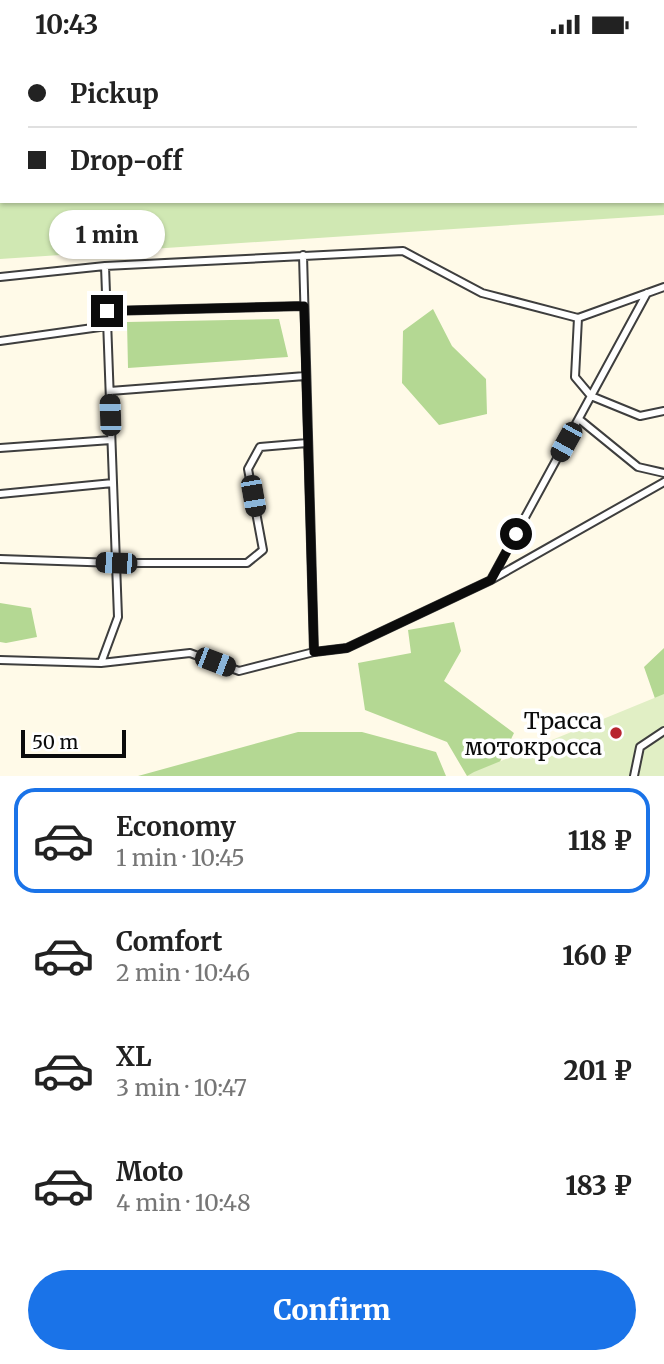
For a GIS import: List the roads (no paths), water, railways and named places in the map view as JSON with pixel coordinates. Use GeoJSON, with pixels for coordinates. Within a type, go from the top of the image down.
{"type":"FeatureCollection","features":[{"type":"Feature","properties":{"kind":"lane"},"geometry":{"type":"LineString","coordinates":[[0,277],[105,266],[403,251],[482,293],[578,318],[664,287]]}},
{"type":"Feature","properties":{"kind":"lane"},"geometry":{"type":"LineString","coordinates":[[303,255],[314,652]]}},
{"type":"Feature","properties":{"kind":"lane"},"geometry":{"type":"LineString","coordinates":[[101,663],[118,617],[105,266]]}},
{"type":"Feature","properties":{"kind":"lane"},"geometry":{"type":"LineString","coordinates":[[491,580],[647,293]]}},
{"type":"Feature","properties":{"kind":"lane"},"geometry":{"type":"LineString","coordinates":[[107,311],[304,306]]}},
{"type":"Feature","properties":{"kind":"lane"},"geometry":{"type":"LineString","coordinates":[[578,318],[575,377],[591,396],[640,415],[664,411]]}},
{"type":"Feature","properties":{"kind":"lane"},"geometry":{"type":"LineString","coordinates":[[0,341],[107,327]]}},
{"type":"Feature","properties":{"kind":"lane"},"geometry":{"type":"LineString","coordinates":[[110,391],[305,376]]}},
{"type":"Feature","properties":{"kind":"lane"},"geometry":{"type":"LineString","coordinates":[[579,419],[638,467],[664,473]]}},
{"type":"Feature","properties":{"kind":"lane"},"geometry":{"type":"LineString","coordinates":[[0,448],[111,440]]}},
{"type":"Feature","properties":{"kind":"lane"},"geometry":{"type":"LineString","coordinates":[[0,559],[116,563],[247,563],[263,550],[248,469],[260,447],[307,443]]}},
{"type":"Feature","properties":{"kind":"lane"},"geometry":{"type":"LineString","coordinates":[[0,660],[101,663],[190,653],[239,671],[314,652],[347,648],[491,580],[664,482]]}},
{"type":"Feature","properties":{"kind":"lane"},"geometry":{"type":"LineString","coordinates":[[0,494],[113,484]]}},
{"type":"Feature","properties":{"kind":"lane"},"geometry":{"type":"LineString","coordinates":[[634,776],[640,747],[664,731]]}},
{"type":"Feature","properties":{"kind":"place","name":"Трасса мотокросса"},"geometry":{"type":"Point","coordinates":[616,733]}}]}
